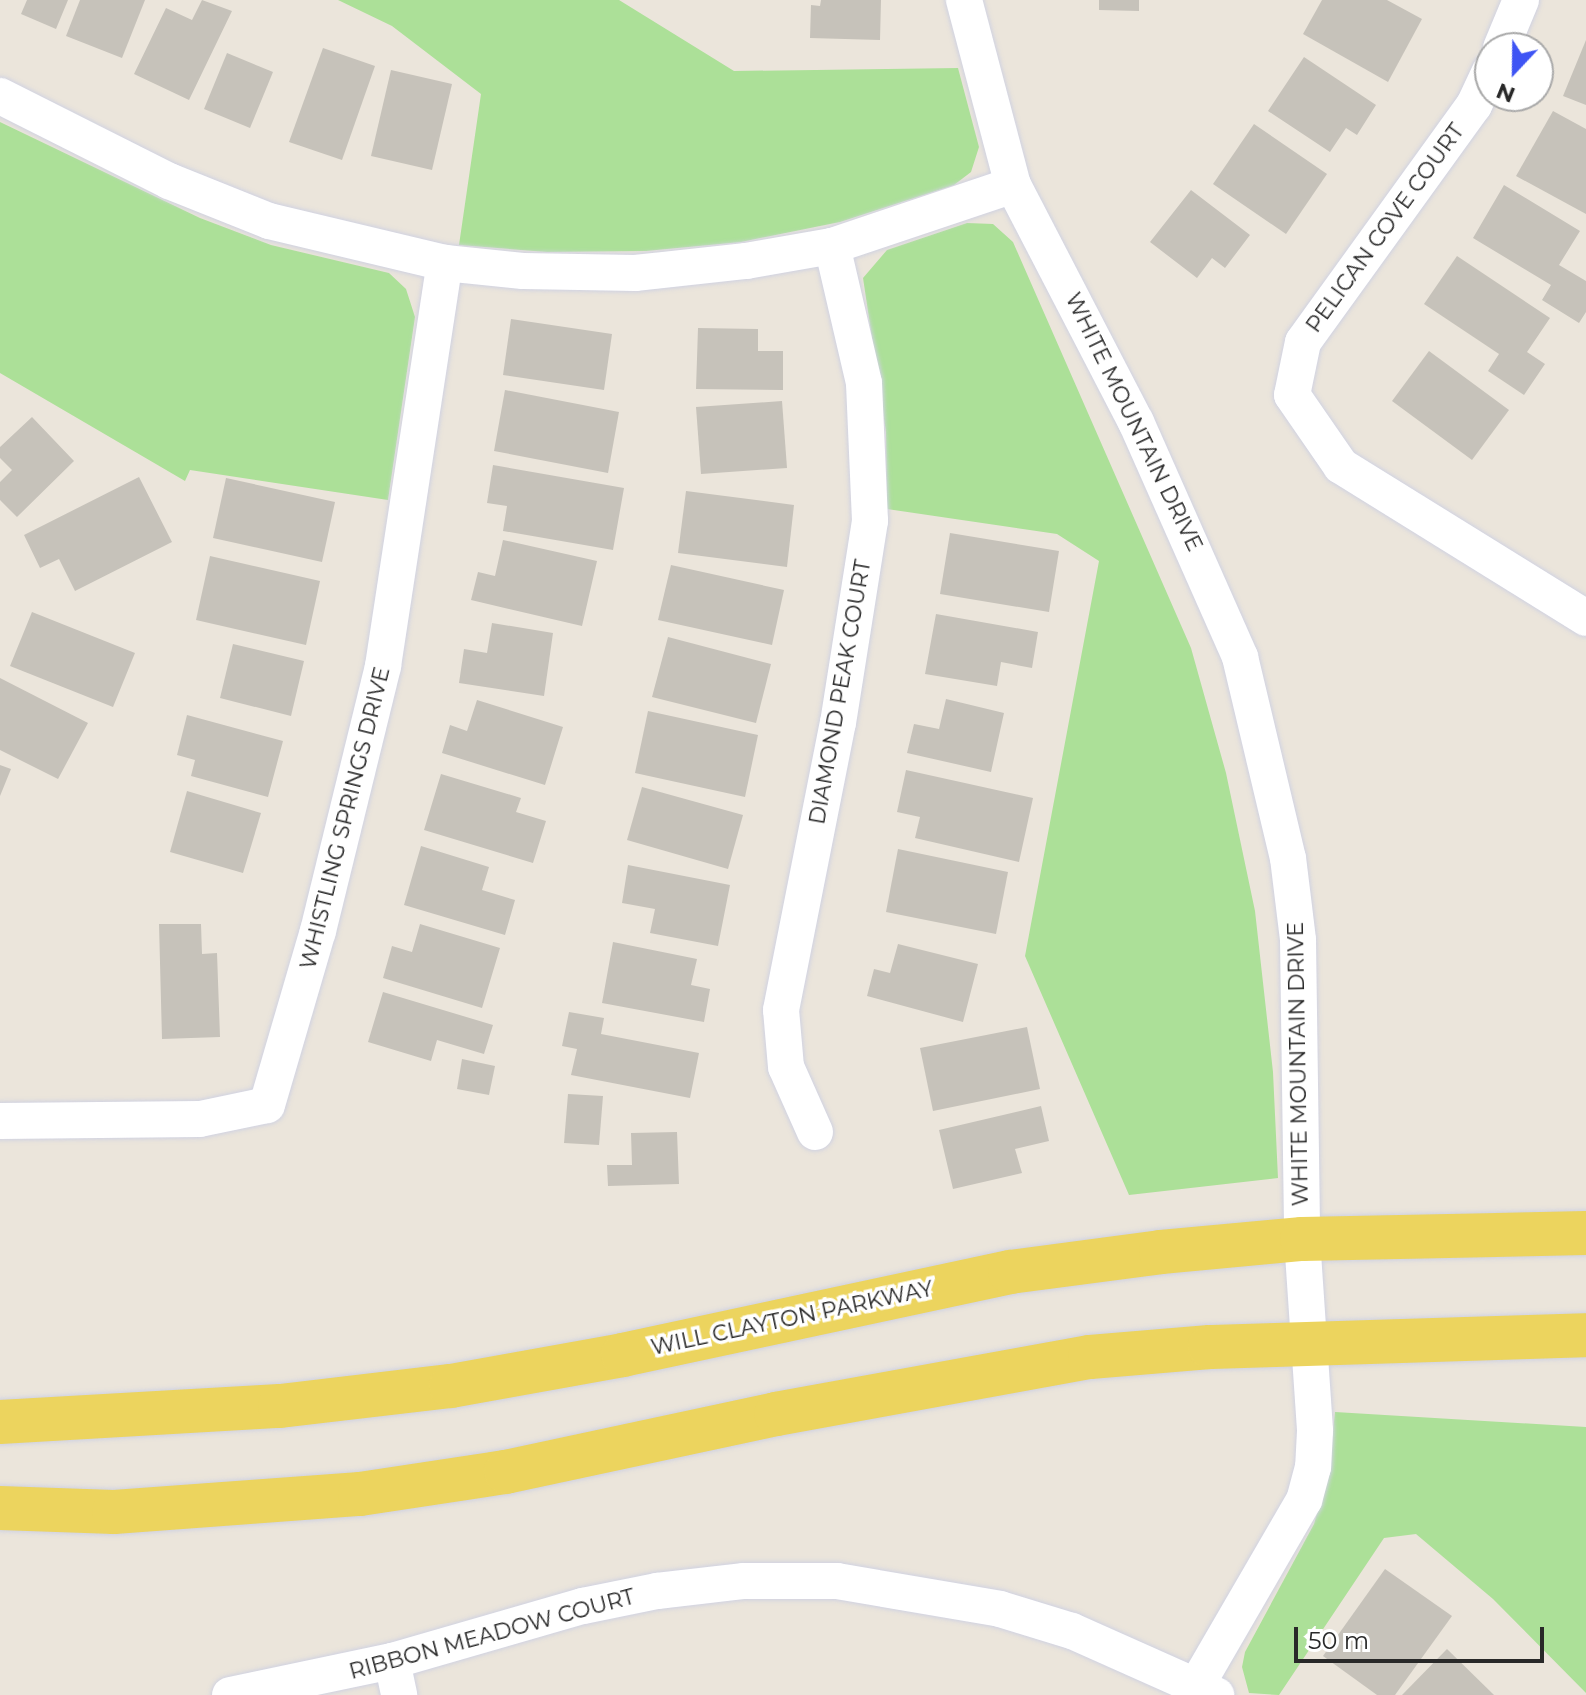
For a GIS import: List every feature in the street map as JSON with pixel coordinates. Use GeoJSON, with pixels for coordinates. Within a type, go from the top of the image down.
{"type":"FeatureCollection","features":[{"type":"Feature","properties":{"kind":"main road","name":"WILL CLAYTON PARKWAY"},"geometry":{"type":"LineString","coordinates":[[0,1422],[280,1406],[451,1386],[623,1355],[1010,1272],[1302,1239],[1586,1233]]}},
{"type":"Feature","properties":{"kind":"main road"},"geometry":{"type":"LineString","coordinates":[[0,1508],[114,1512],[360,1494],[506,1472],[776,1414],[1090,1357],[1308,1344],[1586,1335]]}},
{"type":"Feature","properties":{"kind":"street","name":"WHITE MOUNTAIN DRIVE"},"geometry":{"type":"LineString","coordinates":[[964,0],[1013,185],[1082,312],[1206,573],[1261,731],[1283,832],[1298,940],[1302,1239],[1315,1431],[1304,1500],[1207,1689]]}},
{"type":"Feature","properties":{"kind":"street"},"geometry":{"type":"LineString","coordinates":[[1508,32],[1521,0]]}},
{"type":"Feature","properties":{"kind":"street"},"geometry":{"type":"LineString","coordinates":[[0,96],[169,181],[269,221],[445,263],[635,273],[832,246],[1013,185]]}},
{"type":"Feature","properties":{"kind":"street","name":"PELICAN COVE COURT"},"geometry":{"type":"LineString","coordinates":[[1474,105],[1303,342],[1292,395],[1341,466],[1586,618]]}},
{"type":"Feature","properties":{"kind":"street","name":"DIAMOND PEAK COURT"},"geometry":{"type":"LineString","coordinates":[[815,1132],[786,1067],[781,1010],[838,723],[870,521],[864,383],[832,246]]}},
{"type":"Feature","properties":{"kind":"street","name":"WHISTLING SPRINGS DRIVE"},"geometry":{"type":"LineString","coordinates":[[0,1121],[200,1119],[267,1105],[314,945],[383,666],[445,263]]}},
{"type":"Feature","properties":{"kind":"street","name":"RIBBON MEADOW COURT"},"geometry":{"type":"LineString","coordinates":[[230,1695],[396,1678],[583,1606],[657,1591],[744,1581],[837,1581],[1000,1609],[1072,1631],[1207,1689]]}},
{"type":"Feature","properties":{"kind":"green space"},"geometry":{"type":"Polygon","coordinates":[[[338,0],[619,0],[734,71],[958,68],[979,147],[971,172],[954,185],[840,222],[741,242],[646,251],[547,252],[459,245],[481,94],[392,26],[338,0]]]}},
{"type":"Feature","properties":{"kind":"green space"},"geometry":{"type":"Polygon","coordinates":[[[0,122],[200,218],[271,245],[389,273],[406,289],[415,317],[388,500],[190,470],[185,481],[0,373],[0,122]]]}},
{"type":"Feature","properties":{"kind":"green space"},"geometry":{"type":"Polygon","coordinates":[[[967,223],[993,224],[1013,242],[1191,648],[1226,773],[1255,911],[1273,1072],[1278,1178],[1129,1195],[1025,956],[1099,561],[1057,534],[887,509],[886,432],[863,278],[887,250],[967,223]]]}},
{"type":"Feature","properties":{"kind":"green space"},"geometry":{"type":"Polygon","coordinates":[[[1335,1412],[1586,1427],[1586,1693],[1493,1599],[1416,1534],[1384,1538],[1279,1695],[1249,1693],[1242,1667],[1245,1652],[1314,1524],[1329,1471],[1335,1412]]]}},
{"type":"Feature","properties":{"kind":"building"},"geometry":{"type":"Polygon","coordinates":[[[27,0],[68,0],[56,29],[21,14],[27,0]]]}},
{"type":"Feature","properties":{"kind":"building"},"geometry":{"type":"Polygon","coordinates":[[[80,0],[145,0],[122,58],[66,36],[80,0]]]}},
{"type":"Feature","properties":{"kind":"building"},"geometry":{"type":"Polygon","coordinates":[[[202,0],[232,11],[189,100],[134,74],[166,8],[192,20],[202,0]]]}},
{"type":"Feature","properties":{"kind":"building"},"geometry":{"type":"Polygon","coordinates":[[[821,0],[881,0],[880,40],[810,38],[811,5],[820,6],[821,0]]]}},
{"type":"Feature","properties":{"kind":"building"},"geometry":{"type":"Polygon","coordinates":[[[1099,0],[1139,0],[1139,11],[1099,10],[1099,0]]]}},
{"type":"Feature","properties":{"kind":"building"},"geometry":{"type":"Polygon","coordinates":[[[1322,0],[1387,0],[1422,19],[1388,82],[1303,34],[1322,0]]]}},
{"type":"Feature","properties":{"kind":"building"},"geometry":{"type":"Polygon","coordinates":[[[1586,40],[1586,105],[1563,96],[1586,40]]]}},
{"type":"Feature","properties":{"kind":"building"},"geometry":{"type":"Polygon","coordinates":[[[323,48],[375,66],[342,160],[289,142],[323,48]]]}},
{"type":"Feature","properties":{"kind":"building"},"geometry":{"type":"Polygon","coordinates":[[[227,53],[273,72],[250,128],[204,109],[227,53]]]}},
{"type":"Feature","properties":{"kind":"building"},"geometry":{"type":"Polygon","coordinates":[[[1304,57],[1376,105],[1357,135],[1346,128],[1330,152],[1268,111],[1304,57]]]}},
{"type":"Feature","properties":{"kind":"building"},"geometry":{"type":"Polygon","coordinates":[[[391,70],[452,84],[432,170],[371,156],[391,70]]]}},
{"type":"Feature","properties":{"kind":"building"},"geometry":{"type":"Polygon","coordinates":[[[1552,112],[1586,129],[1586,214],[1516,176],[1552,112]]]}},
{"type":"Feature","properties":{"kind":"building"},"geometry":{"type":"Polygon","coordinates":[[[1254,124],[1327,174],[1286,234],[1213,184],[1254,124]]]}},
{"type":"Feature","properties":{"kind":"building"},"geometry":{"type":"Polygon","coordinates":[[[1504,185],[1580,231],[1559,265],[1586,281],[1586,312],[1579,323],[1542,300],[1551,285],[1473,238],[1504,185]]]}},
{"type":"Feature","properties":{"kind":"building"},"geometry":{"type":"Polygon","coordinates":[[[1191,190],[1250,235],[1225,268],[1212,258],[1197,278],[1150,242],[1191,190]]]}},
{"type":"Feature","properties":{"kind":"building"},"geometry":{"type":"Polygon","coordinates":[[[1457,256],[1550,318],[1527,352],[1545,364],[1524,395],[1488,371],[1499,354],[1424,304],[1457,256]]]}},
{"type":"Feature","properties":{"kind":"building"},"geometry":{"type":"Polygon","coordinates":[[[511,319],[612,334],[604,390],[503,375],[511,319]]]}},
{"type":"Feature","properties":{"kind":"building"},"geometry":{"type":"Polygon","coordinates":[[[698,328],[758,329],[758,351],[783,351],[783,390],[696,389],[698,328]]]}},
{"type":"Feature","properties":{"kind":"building"},"geometry":{"type":"Polygon","coordinates":[[[1429,351],[1509,410],[1472,460],[1392,401],[1429,351]]]}},
{"type":"Feature","properties":{"kind":"building"},"geometry":{"type":"Polygon","coordinates":[[[505,390],[619,412],[608,473],[494,451],[505,390]]]}},
{"type":"Feature","properties":{"kind":"building"},"geometry":{"type":"Polygon","coordinates":[[[782,401],[787,468],[701,474],[696,407],[782,401]]]}},
{"type":"Feature","properties":{"kind":"building"},"geometry":{"type":"Polygon","coordinates":[[[32,417],[74,461],[17,517],[0,500],[0,482],[12,470],[0,458],[0,447],[32,417]]]}},
{"type":"Feature","properties":{"kind":"building"},"geometry":{"type":"Polygon","coordinates":[[[493,465],[624,488],[613,550],[503,531],[507,506],[487,503],[493,465]]]}},
{"type":"Feature","properties":{"kind":"building"},"geometry":{"type":"Polygon","coordinates":[[[139,477],[172,542],[75,591],[59,559],[40,568],[24,535],[139,477]]]}},
{"type":"Feature","properties":{"kind":"building"},"geometry":{"type":"Polygon","coordinates":[[[226,478],[335,502],[322,562],[213,538],[226,478]]]}},
{"type":"Feature","properties":{"kind":"building"},"geometry":{"type":"Polygon","coordinates":[[[686,491],[794,505],[787,567],[678,553],[686,491]]]}},
{"type":"Feature","properties":{"kind":"building"},"geometry":{"type":"Polygon","coordinates":[[[950,533],[1059,551],[1049,612],[940,594],[950,533]]]}},
{"type":"Feature","properties":{"kind":"building"},"geometry":{"type":"Polygon","coordinates":[[[503,540],[597,561],[582,626],[471,600],[478,572],[495,576],[503,540]]]}},
{"type":"Feature","properties":{"kind":"building"},"geometry":{"type":"Polygon","coordinates":[[[210,556],[320,581],[306,645],[196,620],[210,556]]]}},
{"type":"Feature","properties":{"kind":"building"},"geometry":{"type":"Polygon","coordinates":[[[671,565],[784,590],[772,645],[658,620],[671,565]]]}},
{"type":"Feature","properties":{"kind":"building"},"geometry":{"type":"Polygon","coordinates":[[[32,612],[135,653],[113,707],[10,666],[32,612]]]}},
{"type":"Feature","properties":{"kind":"building"},"geometry":{"type":"Polygon","coordinates":[[[936,614],[1038,632],[1032,668],[1001,662],[997,686],[925,674],[936,614]]]}},
{"type":"Feature","properties":{"kind":"building"},"geometry":{"type":"Polygon","coordinates":[[[492,623],[553,633],[544,696],[459,683],[464,649],[487,653],[492,623]]]}},
{"type":"Feature","properties":{"kind":"building"},"geometry":{"type":"Polygon","coordinates":[[[668,637],[771,664],[756,723],[652,697],[668,637]]]}},
{"type":"Feature","properties":{"kind":"building"},"geometry":{"type":"Polygon","coordinates":[[[233,644],[304,661],[291,716],[220,698],[233,644]]]}},
{"type":"Feature","properties":{"kind":"building"},"geometry":{"type":"Polygon","coordinates":[[[0,678],[88,723],[58,779],[0,750],[0,678]]]}},
{"type":"Feature","properties":{"kind":"building"},"geometry":{"type":"Polygon","coordinates":[[[946,699],[1004,713],[991,772],[907,753],[914,724],[939,729],[946,699]]]}},
{"type":"Feature","properties":{"kind":"building"},"geometry":{"type":"Polygon","coordinates":[[[477,700],[563,727],[545,785],[442,753],[450,725],[467,731],[477,700]]]}},
{"type":"Feature","properties":{"kind":"building"},"geometry":{"type":"Polygon","coordinates":[[[648,711],[758,735],[745,797],[635,773],[648,711]]]}},
{"type":"Feature","properties":{"kind":"building"},"geometry":{"type":"Polygon","coordinates":[[[187,715],[283,741],[268,797],[191,776],[195,760],[177,755],[187,715]]]}},
{"type":"Feature","properties":{"kind":"building"},"geometry":{"type":"Polygon","coordinates":[[[0,765],[11,769],[0,796],[0,765]]]}},
{"type":"Feature","properties":{"kind":"building"},"geometry":{"type":"Polygon","coordinates":[[[906,770],[1033,798],[1019,862],[915,838],[920,817],[897,812],[906,770]]]}},
{"type":"Feature","properties":{"kind":"building"},"geometry":{"type":"Polygon","coordinates":[[[441,774],[521,798],[516,812],[546,821],[533,863],[424,830],[441,774]]]}},
{"type":"Feature","properties":{"kind":"building"},"geometry":{"type":"Polygon","coordinates":[[[642,787],[743,815],[728,869],[627,840],[642,787]]]}},
{"type":"Feature","properties":{"kind":"building"},"geometry":{"type":"Polygon","coordinates":[[[187,791],[261,813],[243,873],[170,852],[187,791]]]}},
{"type":"Feature","properties":{"kind":"building"},"geometry":{"type":"Polygon","coordinates":[[[421,846],[489,867],[482,890],[515,900],[505,935],[404,905],[421,846]]]}},
{"type":"Feature","properties":{"kind":"building"},"geometry":{"type":"Polygon","coordinates":[[[898,849],[1008,872],[996,934],[886,912],[898,849]]]}},
{"type":"Feature","properties":{"kind":"building"},"geometry":{"type":"Polygon","coordinates":[[[628,865],[730,885],[718,946],[650,933],[655,909],[622,903],[628,865]]]}},
{"type":"Feature","properties":{"kind":"building"},"geometry":{"type":"Polygon","coordinates":[[[159,924],[201,924],[202,954],[217,953],[220,1037],[162,1039],[159,924]]]}},
{"type":"Feature","properties":{"kind":"building"},"geometry":{"type":"Polygon","coordinates":[[[420,924],[500,948],[482,1008],[383,978],[392,946],[412,952],[420,924]]]}},
{"type":"Feature","properties":{"kind":"building"},"geometry":{"type":"Polygon","coordinates":[[[613,942],[697,959],[691,985],[710,989],[704,1022],[602,1003],[613,942]]]}},
{"type":"Feature","properties":{"kind":"building"},"geometry":{"type":"Polygon","coordinates":[[[898,944],[978,964],[963,1022],[867,996],[874,969],[890,973],[898,944]]]}},
{"type":"Feature","properties":{"kind":"building"},"geometry":{"type":"Polygon","coordinates":[[[383,992],[493,1025],[484,1054],[437,1040],[431,1061],[368,1042],[383,992]]]}},
{"type":"Feature","properties":{"kind":"building"},"geometry":{"type":"Polygon","coordinates":[[[569,1012],[604,1018],[601,1034],[699,1053],[690,1098],[571,1075],[577,1049],[562,1046],[569,1012]]]}},
{"type":"Feature","properties":{"kind":"building"},"geometry":{"type":"Polygon","coordinates":[[[1027,1027],[1040,1089],[933,1111],[920,1048],[1027,1027]]]}},
{"type":"Feature","properties":{"kind":"building"},"geometry":{"type":"Polygon","coordinates":[[[462,1059],[495,1066],[489,1095],[457,1089],[462,1059]]]}},
{"type":"Feature","properties":{"kind":"building"},"geometry":{"type":"Polygon","coordinates":[[[568,1094],[603,1096],[599,1145],[564,1143],[568,1094]]]}},
{"type":"Feature","properties":{"kind":"building"},"geometry":{"type":"Polygon","coordinates":[[[1041,1106],[1049,1141],[1015,1149],[1022,1173],[953,1189],[939,1130],[1041,1106]]]}},
{"type":"Feature","properties":{"kind":"building"},"geometry":{"type":"Polygon","coordinates":[[[677,1132],[679,1184],[608,1186],[607,1165],[632,1165],[631,1133],[677,1132]]]}},
{"type":"Feature","properties":{"kind":"building"},"geometry":{"type":"Polygon","coordinates":[[[1385,1569],[1452,1616],[1395,1695],[1377,1695],[1323,1656],[1385,1569]]]}},
{"type":"Feature","properties":{"kind":"building"},"geometry":{"type":"Polygon","coordinates":[[[1447,1649],[1494,1695],[1402,1695],[1447,1649]]]}}]}
